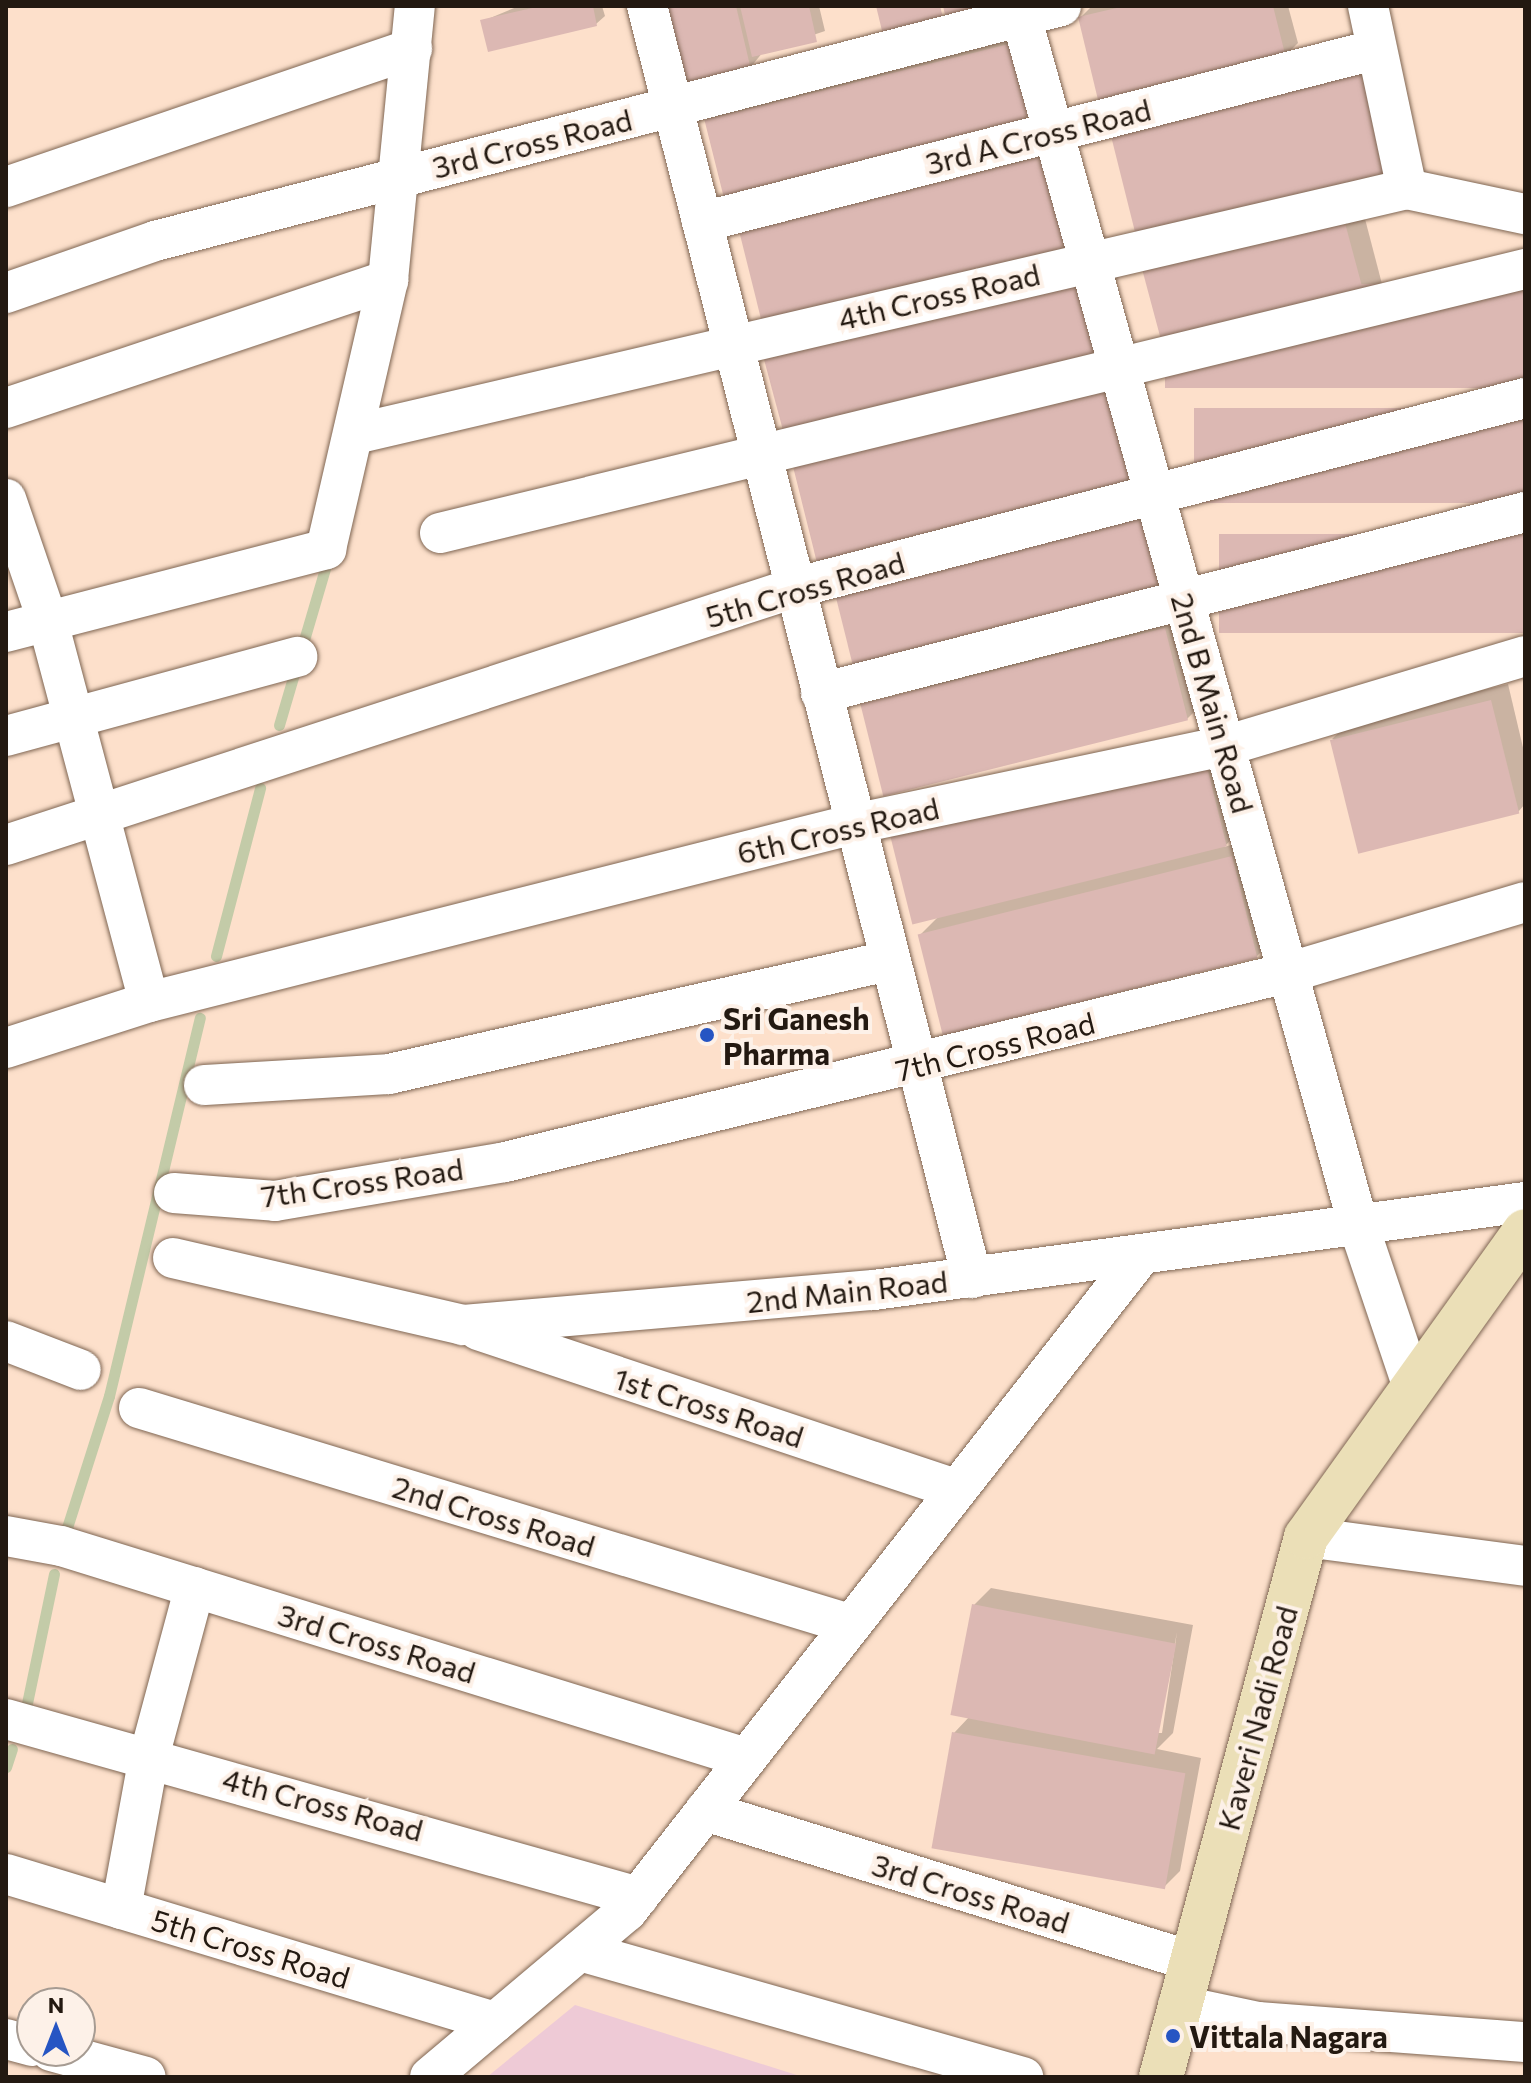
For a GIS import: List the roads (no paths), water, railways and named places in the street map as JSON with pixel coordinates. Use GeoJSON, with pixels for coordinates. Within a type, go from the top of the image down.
{"type":"FeatureCollection","features":[{"type":"Feature","properties":{"kind":"street"},"geometry":{"type":"LineString","coordinates":[[6,632],[326,549],[355,434],[388,280],[400,177],[402,52],[415,6]]}},
{"type":"Feature","properties":{"kind":"street"},"geometry":{"type":"LineString","coordinates":[[647,6],[915,1067],[972,1278]]}},
{"type":"Feature","properties":{"kind":"street","name":"3rd Cross Road"},"geometry":{"type":"LineString","coordinates":[[6,293],[155,241],[1061,6]]}},
{"type":"Feature","properties":{"kind":"street"},"geometry":{"type":"LineString","coordinates":[[1368,6],[1374,50],[1407,189]]}},
{"type":"Feature","properties":{"kind":"street","name":"2nd B Main Road"},"geometry":{"type":"LineString","coordinates":[[1021,16],[1359,1227],[1413,1387]]}},
{"type":"Feature","properties":{"kind":"street","name":"3rd A Cross Road"},"geometry":{"type":"LineString","coordinates":[[702,222],[1374,50]]}},
{"type":"Feature","properties":{"kind":"street"},"geometry":{"type":"LineString","coordinates":[[6,187],[402,52]]}},
{"type":"Feature","properties":{"kind":"street","name":"4th Cross Road"},"geometry":{"type":"LineString","coordinates":[[355,434],[1407,189],[1525,214]]}},
{"type":"Feature","properties":{"kind":"street"},"geometry":{"type":"LineString","coordinates":[[440,533],[762,460],[1525,269]]}},
{"type":"Feature","properties":{"kind":"street"},"geometry":{"type":"LineString","coordinates":[[6,408],[388,280]]}},
{"type":"Feature","properties":{"kind":"street","name":"5th Cross Road"},"geometry":{"type":"LineString","coordinates":[[6,845],[794,588],[1525,398]]}},
{"type":"Feature","properties":{"kind":"street"},"geometry":{"type":"LineString","coordinates":[[821,693],[1525,512]]}},
{"type":"Feature","properties":{"kind":"street"},"geometry":{"type":"LineString","coordinates":[[9,516],[48,622],[97,817],[149,1002]]}},
{"type":"Feature","properties":{"kind":"street","name":"6th Cross Road"},"geometry":{"type":"LineString","coordinates":[[6,1048],[149,1002],[854,824],[1225,746],[1525,656]]}},
{"type":"Feature","properties":{"kind":"street"},"geometry":{"type":"LineString","coordinates":[[6,736],[297,657]]}},
{"type":"Feature","properties":{"kind":"street","name":"7th Cross Road"},"geometry":{"type":"LineString","coordinates":[[174,1193],[275,1201],[505,1162],[915,1067],[1287,973],[1525,902]]}},
{"type":"Feature","properties":{"kind":"street"},"geometry":{"type":"LineString","coordinates":[[204,1085],[389,1074],[888,961]]}},
{"type":"Feature","properties":{"kind":"street","name":"2nd Main Road"},"geometry":{"type":"LineString","coordinates":[[173,1258],[463,1325],[972,1278],[1138,1259],[1525,1202]]}},
{"type":"Feature","properties":{"kind":"street","name":"Kaveri Nadi Road"},"geometry":{"type":"LineString","coordinates":[[1161,2077],[1306,1537],[1525,1231]]}},
{"type":"Feature","properties":{"kind":"street"},"geometry":{"type":"LineString","coordinates":[[430,2077],[580,1951],[638,1897],[1138,1259]]}},
{"type":"Feature","properties":{"kind":"street","name":"1st Cross Road"},"geometry":{"type":"LineString","coordinates":[[463,1325],[955,1489]]}},
{"type":"Feature","properties":{"kind":"street"},"geometry":{"type":"LineString","coordinates":[[6,1341],[81,1370]]}},
{"type":"Feature","properties":{"kind":"street","name":"2nd Cross Road"},"geometry":{"type":"LineString","coordinates":[[139,1408],[849,1624]]}},
{"type":"Feature","properties":{"kind":"street","name":"3rd Cross Road"},"geometry":{"type":"LineString","coordinates":[[6,1536],[195,1587],[746,1758]]}},
{"type":"Feature","properties":{"kind":"street"},"geometry":{"type":"LineString","coordinates":[[1306,1537],[1525,1566]]}},
{"type":"Feature","properties":{"kind":"street"},"geometry":{"type":"LineString","coordinates":[[121,1909],[149,1757],[195,1587]]}},
{"type":"Feature","properties":{"kind":"street","name":"4th Cross Road"},"geometry":{"type":"LineString","coordinates":[[6,1719],[638,1897]]}},
{"type":"Feature","properties":{"kind":"street","name":"3rd Cross Road"},"geometry":{"type":"LineString","coordinates":[[705,1811],[1191,1961]]}},
{"type":"Feature","properties":{"kind":"street","name":"5th Cross Road"},"geometry":{"type":"LineString","coordinates":[[6,1874],[495,2022]]}},
{"type":"Feature","properties":{"kind":"street"},"geometry":{"type":"LineString","coordinates":[[580,1951],[1023,2077]]}},
{"type":"Feature","properties":{"kind":"street"},"geometry":{"type":"LineString","coordinates":[[1178,2005],[1258,2022],[1525,2042]]}},
{"type":"Feature","properties":{"kind":"street"},"geometry":{"type":"LineString","coordinates":[[96,2063],[146,2077]]}},
{"type":"Feature","properties":{"kind":"waterway"},"geometry":{"type":"LineString","coordinates":[[279,725],[328,559]]}},
{"type":"Feature","properties":{"kind":"waterway"},"geometry":{"type":"LineString","coordinates":[[216,956],[260,788]]}},
{"type":"Feature","properties":{"kind":"waterway"},"geometry":{"type":"LineString","coordinates":[[64,1537],[109,1396],[200,1018]]}},
{"type":"Feature","properties":{"kind":"waterway"},"geometry":{"type":"LineString","coordinates":[[26,1708],[54,1574]]}},
{"type":"Feature","properties":{"kind":"waterway"},"geometry":{"type":"LineString","coordinates":[[6,1767],[12,1749]]}},
{"type":"Feature","properties":{"kind":"place","name":"Sri Ganesh Pharma"},"geometry":{"type":"Point","coordinates":[707,1035]}},
{"type":"Feature","properties":{"kind":"place","name":"Vittala Nagara"},"geometry":{"type":"Point","coordinates":[1173,2036]}}]}
